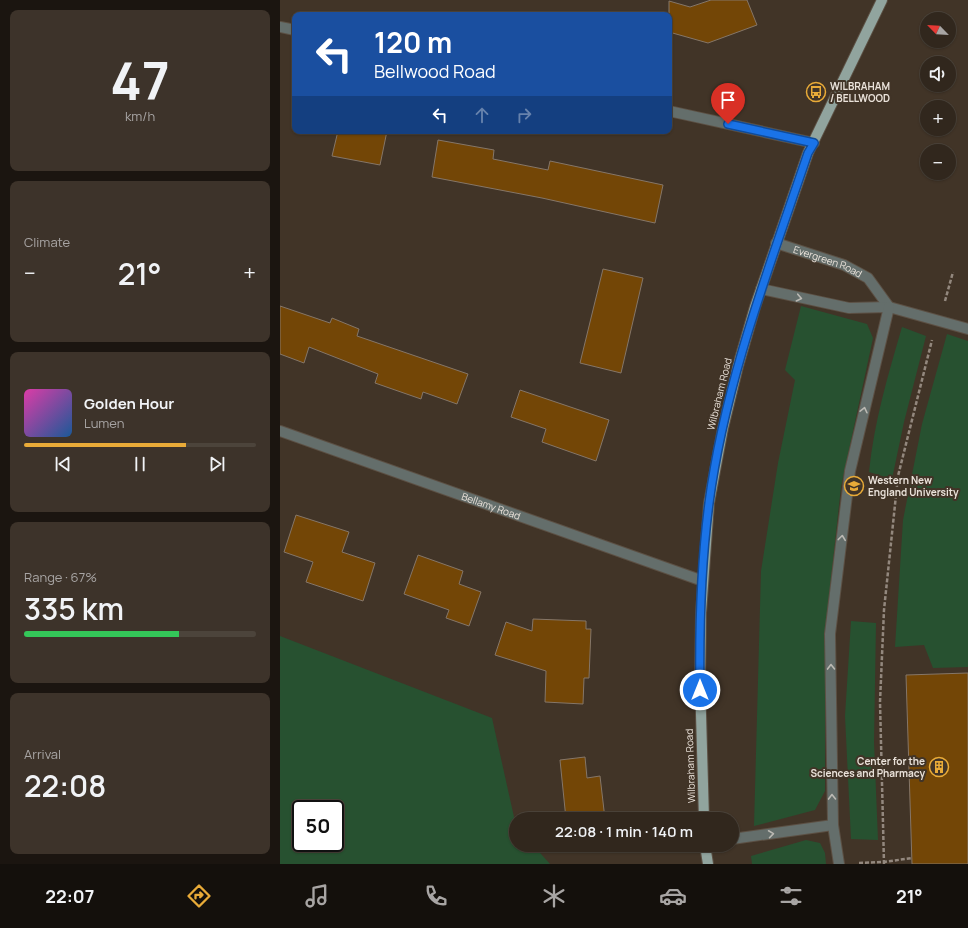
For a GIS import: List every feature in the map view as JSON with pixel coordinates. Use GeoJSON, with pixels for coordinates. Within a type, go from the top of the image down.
{"type":"FeatureCollection","features":[{"type":"Feature","properties":{"kind":"main road","name":"Wilbraham Road"},"geometry":{"type":"LineString","coordinates":[[704,812],[700,679],[703,581],[709,503],[714,471],[738,366],[776,243],[814,143],[882,0]]}},
{"type":"Feature","properties":{"kind":"main road"},"geometry":{"type":"LineString","coordinates":[[706,852],[708,864]]}},
{"type":"Feature","properties":{"kind":"street"},"geometry":{"type":"LineString","coordinates":[[280,27],[292,29]]}},
{"type":"Feature","properties":{"kind":"street"},"geometry":{"type":"LineString","coordinates":[[672,112],[814,143]]}},
{"type":"Feature","properties":{"kind":"street","name":"Evergreen Road"},"geometry":{"type":"LineString","coordinates":[[776,243],[844,265],[868,278],[889,307]]}},
{"type":"Feature","properties":{"kind":"street"},"geometry":{"type":"LineString","coordinates":[[761,289],[849,308],[889,307],[968,329]]}},
{"type":"Feature","properties":{"kind":"street"},"geometry":{"type":"LineString","coordinates":[[839,864],[833,825],[830,634],[850,471],[889,307]]}},
{"type":"Feature","properties":{"kind":"street","name":"Bellamy Road"},"geometry":{"type":"LineString","coordinates":[[280,431],[703,581]]}},
{"type":"Feature","properties":{"kind":"street"},"geometry":{"type":"LineString","coordinates":[[739,838],[833,825]]}},
{"type":"Feature","properties":{"kind":"path"},"geometry":{"type":"LineString","coordinates":[[912,858],[884,863],[880,702],[884,610],[898,476],[938,321],[953,272]]}},
{"type":"Feature","properties":{"kind":"green space"},"geometry":{"type":"Polygon","coordinates":[[[801,306],[867,324],[873,338],[841,487],[825,634],[825,791],[815,810],[754,826],[761,571],[778,463],[795,380],[785,370],[801,306]]]}},
{"type":"Feature","properties":{"kind":"green space"},"geometry":{"type":"Polygon","coordinates":[[[902,327],[926,336],[904,422],[892,479],[869,472],[878,417],[902,327]]]}},
{"type":"Feature","properties":{"kind":"green space"},"geometry":{"type":"Polygon","coordinates":[[[947,334],[968,341],[968,667],[933,668],[924,645],[895,647],[903,520],[922,424],[947,334]]]}},
{"type":"Feature","properties":{"kind":"green space"},"geometry":{"type":"Polygon","coordinates":[[[851,621],[876,623],[874,742],[878,840],[851,839],[845,716],[851,621]]]}},
{"type":"Feature","properties":{"kind":"green space"},"geometry":{"type":"Polygon","coordinates":[[[280,636],[492,718],[513,812],[509,812],[509,852],[539,852],[550,864],[280,864],[280,636]]]}},
{"type":"Feature","properties":{"kind":"green space"},"geometry":{"type":"Polygon","coordinates":[[[806,840],[820,843],[825,853],[826,864],[752,864],[751,856],[806,840]]]}},
{"type":"Feature","properties":{"kind":"building"},"geometry":{"type":"Polygon","coordinates":[[[711,0],[747,0],[757,25],[708,43],[672,33],[672,12],[669,12],[669,1],[690,7],[711,0]]]}},
{"type":"Feature","properties":{"kind":"building"},"geometry":{"type":"Polygon","coordinates":[[[337,134],[386,134],[380,165],[332,156],[337,134]]]}},
{"type":"Feature","properties":{"kind":"building"},"geometry":{"type":"Polygon","coordinates":[[[438,140],[494,150],[493,159],[548,170],[550,161],[663,185],[655,223],[542,198],[432,177],[438,140]]]}},
{"type":"Feature","properties":{"kind":"building"},"geometry":{"type":"Polygon","coordinates":[[[603,269],[643,278],[621,373],[580,363],[603,269]]]}},
{"type":"Feature","properties":{"kind":"building"},"geometry":{"type":"Polygon","coordinates":[[[280,306],[330,323],[332,318],[359,329],[357,336],[468,374],[457,404],[423,392],[421,399],[375,383],[378,374],[309,347],[304,363],[280,354],[280,306]]]}},
{"type":"Feature","properties":{"kind":"building"},"geometry":{"type":"Polygon","coordinates":[[[520,390],[609,420],[596,461],[542,442],[546,429],[511,417],[520,390]]]}},
{"type":"Feature","properties":{"kind":"building"},"geometry":{"type":"Polygon","coordinates":[[[296,515],[349,532],[342,552],[375,563],[363,601],[306,582],[313,562],[284,552],[296,515]]]}},
{"type":"Feature","properties":{"kind":"building"},"geometry":{"type":"Polygon","coordinates":[[[418,555],[463,571],[459,584],[481,592],[469,626],[446,618],[449,610],[404,594],[418,555]]]}},
{"type":"Feature","properties":{"kind":"building"},"geometry":{"type":"Polygon","coordinates":[[[533,619],[586,621],[586,629],[591,629],[589,678],[584,678],[583,704],[545,702],[546,671],[495,655],[506,622],[532,631],[533,619]]]}},
{"type":"Feature","properties":{"kind":"building","name":"Center for the Sciences and Pharmacy"},"geometry":{"type":"Polygon","coordinates":[[[968,673],[968,864],[912,864],[906,675],[968,673]]]}},
{"type":"Feature","properties":{"kind":"building"},"geometry":{"type":"Polygon","coordinates":[[[585,757],[587,778],[600,776],[604,812],[565,812],[560,760],[585,757]]]}},
{"type":"Feature","properties":{"kind":"place","name":"WILBRAHAM / BELLWOOD"},"geometry":{"type":"Point","coordinates":[816,92]}},
{"type":"Feature","properties":{"kind":"place","name":"Western New England University"},"geometry":{"type":"Point","coordinates":[854,486]}},
{"type":"Feature","properties":{"kind":"place","name":"Center for the Sciences and Pharmacy"},"geometry":{"type":"Point","coordinates":[939,767]}},
{"type":"Feature","properties":{"kind":"route"},"geometry":{"type":"LineString","coordinates":[[700,690],[701,613],[706,529],[713,478],[723,428],[746,336],[761,289],[808,153],[814,143],[728,124]]}}]}
